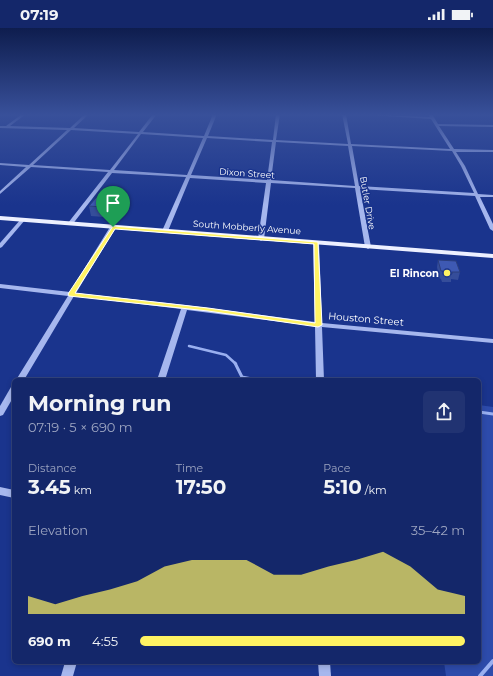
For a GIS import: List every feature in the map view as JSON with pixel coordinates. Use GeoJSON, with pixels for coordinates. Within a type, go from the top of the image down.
{"type":"FeatureCollection","features":[{"type":"Feature","properties":{"kind":"main road","name":"South Mobberly Avenue"},"geometry":{"type":"LineString","coordinates":[[0,218],[493,256]]}},
{"type":"Feature","properties":{"kind":"street"},"geometry":{"type":"LineString","coordinates":[[0,193],[53,144]]}},
{"type":"Feature","properties":{"kind":"street"},"geometry":{"type":"LineString","coordinates":[[70,224],[132,144]]}},
{"type":"Feature","properties":{"kind":"street"},"geometry":{"type":"LineString","coordinates":[[164,231],[202,144]]}},
{"type":"Feature","properties":{"kind":"street"},"geometry":{"type":"LineString","coordinates":[[261,239],[274,144]]}},
{"type":"Feature","properties":{"kind":"street"},"geometry":{"type":"LineString","coordinates":[[336,144],[493,151]]}},
{"type":"Feature","properties":{"kind":"street"},"geometry":{"type":"LineString","coordinates":[[450,144],[465,169],[493,229]]}},
{"type":"Feature","properties":{"kind":"street","name":"Butler Drive"},"geometry":{"type":"LineString","coordinates":[[350,145],[368,247]]}},
{"type":"Feature","properties":{"kind":"street","name":"Dixon Street"},"geometry":{"type":"LineString","coordinates":[[0,164],[493,196]]}},
{"type":"Feature","properties":{"kind":"street"},"geometry":{"type":"LineString","coordinates":[[0,246],[23,220]]}},
{"type":"Feature","properties":{"kind":"street"},"geometry":{"type":"LineString","coordinates":[[21,378],[113,227]]}},
{"type":"Feature","properties":{"kind":"street"},"geometry":{"type":"LineString","coordinates":[[316,243],[320,378]]}},
{"type":"Feature","properties":{"kind":"street","name":"Houston Street"},"geometry":{"type":"LineString","coordinates":[[0,286],[185,307],[318,325],[493,341]]}},
{"type":"Feature","properties":{"kind":"street"},"geometry":{"type":"LineString","coordinates":[[162,378],[185,307]]}},
{"type":"Feature","properties":{"kind":"street"},"geometry":{"type":"LineString","coordinates":[[0,413],[12,392]]}},
{"type":"Feature","properties":{"kind":"street"},"geometry":{"type":"LineString","coordinates":[[0,491],[12,494]]}},
{"type":"Feature","properties":{"kind":"street"},"geometry":{"type":"LineString","coordinates":[[67,676],[70,664]]}},
{"type":"Feature","properties":{"kind":"street"},"geometry":{"type":"LineString","coordinates":[[324,664],[324,676]]}},
{"type":"Feature","properties":{"kind":"shaded area"},"geometry":{"type":"Polygon","coordinates":[[[481,405],[493,407],[493,676],[446,676],[444,664],[481,664],[481,405]]]}},
{"type":"Feature","properties":{"kind":"building"},"geometry":{"type":"Polygon","coordinates":[[[101,192],[114,193],[102,207],[89,206],[101,192]]]}},
{"type":"Feature","properties":{"kind":"building"},"geometry":{"type":"Polygon","coordinates":[[[438,260],[456,261],[460,272],[444,274],[443,271],[441,271],[438,260]]]}},
{"type":"Feature","properties":{"kind":"waterway"},"geometry":{"type":"LineString","coordinates":[[189,346],[226,355],[235,363]]}},
{"type":"Feature","properties":{"kind":"waterway"},"geometry":{"type":"LineString","coordinates":[[235,363],[242,377],[247,378]]}},
{"type":"Feature","properties":{"kind":"waterway"},"geometry":{"type":"LineString","coordinates":[[481,412],[493,414]]}},
{"type":"Feature","properties":{"kind":"waterway"},"geometry":{"type":"LineString","coordinates":[[480,676],[493,661]]}},
{"type":"Feature","properties":{"kind":"place","name":"El Rincon"},"geometry":{"type":"Point","coordinates":[447,273]}},
{"type":"Feature","properties":{"kind":"route"},"geometry":{"type":"LineString","coordinates":[[113,227],[316,243],[318,325],[71,294],[113,227]]}}]}
